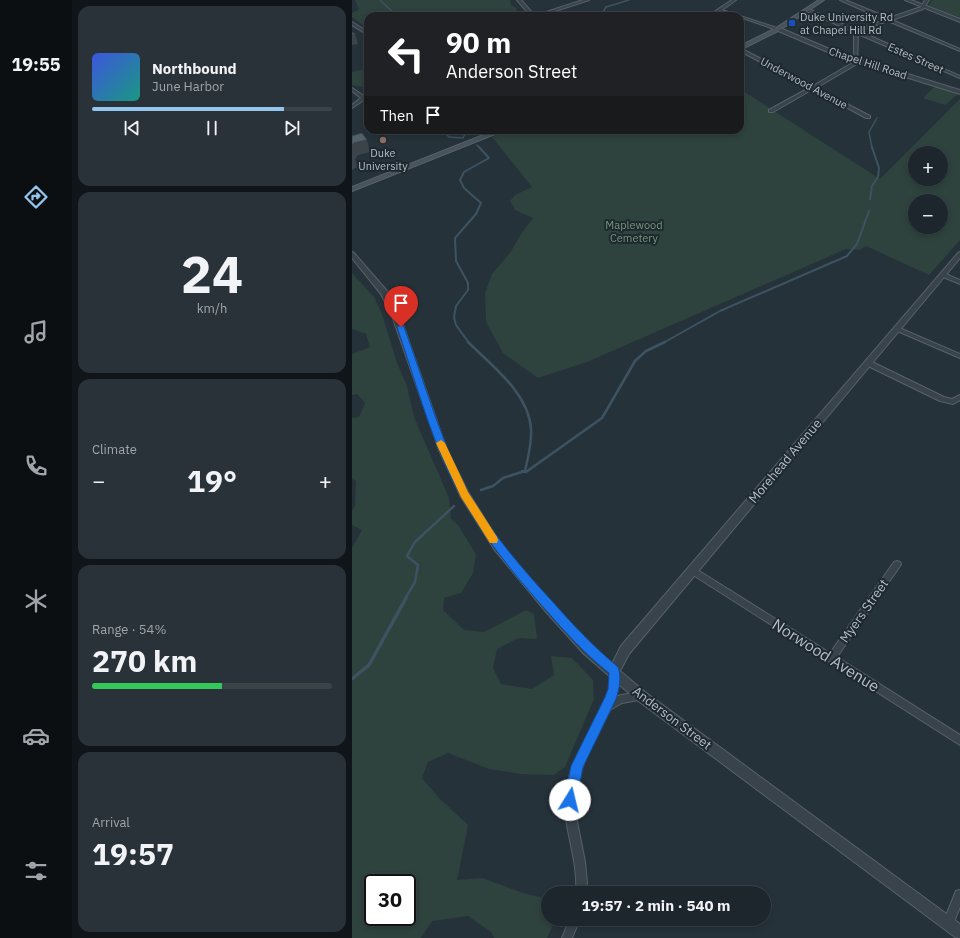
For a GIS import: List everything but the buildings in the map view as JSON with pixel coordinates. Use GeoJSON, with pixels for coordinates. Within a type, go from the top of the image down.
{"type":"FeatureCollection","features":[{"type":"Feature","properties":{"kind":"main road"},"geometry":{"type":"LineString","coordinates":[[744,46],[778,29],[822,0]]}},
{"type":"Feature","properties":{"kind":"main road"},"geometry":{"type":"LineString","coordinates":[[352,189],[492,134]]}},
{"type":"Feature","properties":{"kind":"street"},"geometry":{"type":"LineString","coordinates":[[519,0],[530,12]]}},
{"type":"Feature","properties":{"kind":"street"},"geometry":{"type":"LineString","coordinates":[[549,12],[587,0]]}},
{"type":"Feature","properties":{"kind":"street"},"geometry":{"type":"LineString","coordinates":[[717,12],[734,0]]}},
{"type":"Feature","properties":{"kind":"street"},"geometry":{"type":"LineString","coordinates":[[842,0],[960,50]]}},
{"type":"Feature","properties":{"kind":"street"},"geometry":{"type":"LineString","coordinates":[[907,0],[960,21]]}},
{"type":"Feature","properties":{"kind":"street"},"geometry":{"type":"LineString","coordinates":[[771,111],[857,60],[856,31],[924,7],[927,0]]}},
{"type":"Feature","properties":{"kind":"street"},"geometry":{"type":"LineString","coordinates":[[720,10],[726,12]]}},
{"type":"Feature","properties":{"kind":"street","name":"Estes Street"},"geometry":{"type":"LineString","coordinates":[[807,10],[960,77]]}},
{"type":"Feature","properties":{"kind":"street"},"geometry":{"type":"LineString","coordinates":[[744,18],[778,29]]}},
{"type":"Feature","properties":{"kind":"street"},"geometry":{"type":"LineString","coordinates":[[352,23],[354,27],[364,32]]}},
{"type":"Feature","properties":{"kind":"street","name":"Chapel Hill Road"},"geometry":{"type":"LineString","coordinates":[[778,29],[831,52],[960,92]]}},
{"type":"Feature","properties":{"kind":"street","name":"Underwood Avenue"},"geometry":{"type":"LineString","coordinates":[[744,50],[868,117]]}},
{"type":"Feature","properties":{"kind":"street"},"geometry":{"type":"LineString","coordinates":[[352,89],[364,95]]}},
{"type":"Feature","properties":{"kind":"street"},"geometry":{"type":"LineString","coordinates":[[352,107],[364,98]]}},
{"type":"Feature","properties":{"kind":"street","name":"Anderson Street"},"geometry":{"type":"LineString","coordinates":[[352,254],[379,286],[396,316],[443,450],[464,494],[497,546],[541,599],[588,650],[642,696],[960,932]]}},
{"type":"Feature","properties":{"kind":"street","name":"Morehead Avenue"},"geometry":{"type":"LineString","coordinates":[[614,671],[625,650],[960,254]]}},
{"type":"Feature","properties":{"kind":"street"},"geometry":{"type":"LineString","coordinates":[[942,275],[960,282]]}},
{"type":"Feature","properties":{"kind":"street"},"geometry":{"type":"LineString","coordinates":[[897,329],[960,356]]}},
{"type":"Feature","properties":{"kind":"street"},"geometry":{"type":"LineString","coordinates":[[868,363],[942,399],[953,402],[960,397]]}},
{"type":"Feature","properties":{"kind":"street","name":"Myers Street"},"geometry":{"type":"LineString","coordinates":[[831,658],[897,564]]}},
{"type":"Feature","properties":{"kind":"street","name":"Norwood Avenue"},"geometry":{"type":"LineString","coordinates":[[693,571],[960,740]]}},
{"type":"Feature","properties":{"kind":"street"},"geometry":{"type":"LineString","coordinates":[[581,886],[581,877],[570,810],[571,795],[577,766],[607,709],[614,689],[614,671]]}},
{"type":"Feature","properties":{"kind":"street"},"geometry":{"type":"LineString","coordinates":[[607,709],[620,699],[642,696]]}},
{"type":"Feature","properties":{"kind":"street"},"geometry":{"type":"LineString","coordinates":[[948,923],[960,895]]}},
{"type":"Feature","properties":{"kind":"street"},"geometry":{"type":"LineString","coordinates":[[567,938],[571,926]]}},
{"type":"Feature","properties":{"kind":"green space"},"geometry":{"type":"Polygon","coordinates":[[[355,0],[510,0],[511,5],[516,8],[518,12],[364,12],[364,26],[352,17],[352,13],[359,9],[355,0]]]}},
{"type":"Feature","properties":{"kind":"green space"},"geometry":{"type":"Polygon","coordinates":[[[932,0],[960,0],[960,19],[928,6],[932,0]]]}},
{"type":"Feature","properties":{"kind":"green space"},"geometry":{"type":"Polygon","coordinates":[[[364,69],[364,86],[361,87],[352,85],[352,72],[364,69]]]}},
{"type":"Feature","properties":{"kind":"green space"},"geometry":{"type":"Polygon","coordinates":[[[935,86],[958,94],[945,105],[923,98],[935,86]]]}},
{"type":"Feature","properties":{"kind":"green space","name":"Maplewood Cemetery"},"geometry":{"type":"Polygon","coordinates":[[[744,92],[880,179],[908,151],[908,186],[948,186],[948,146],[913,146],[960,99],[960,240],[929,275],[866,246],[859,250],[846,249],[587,362],[538,378],[503,353],[486,322],[485,293],[492,274],[510,253],[521,234],[533,218],[515,210],[510,201],[515,195],[532,187],[492,137],[496,134],[744,134],[744,92]]]}},
{"type":"Feature","properties":{"kind":"green space"},"geometry":{"type":"Polygon","coordinates":[[[352,273],[374,297],[382,314],[397,363],[407,386],[414,417],[449,498],[451,519],[458,525],[476,554],[473,573],[461,593],[444,598],[443,610],[464,630],[484,632],[526,610],[534,614],[537,639],[518,638],[497,649],[493,668],[501,684],[532,689],[554,675],[551,656],[572,658],[593,680],[594,699],[565,767],[554,775],[521,774],[489,769],[448,753],[428,762],[422,778],[439,798],[468,825],[457,880],[482,878],[523,893],[541,897],[541,926],[553,926],[547,938],[494,938],[491,932],[468,916],[432,921],[421,938],[352,938],[352,548],[362,530],[352,525],[352,510],[355,506],[356,481],[352,479],[352,418],[359,417],[365,403],[357,394],[352,395],[352,354],[370,347],[366,334],[352,329],[352,273]]]}},
{"type":"Feature","properties":{"kind":"waterway"},"geometry":{"type":"LineString","coordinates":[[380,0],[393,12]]}},
{"type":"Feature","properties":{"kind":"waterway"},"geometry":{"type":"LineString","coordinates":[[603,12],[606,7],[629,0]]}},
{"type":"Feature","properties":{"kind":"waterway"},"geometry":{"type":"LineString","coordinates":[[872,148],[869,132],[877,118]]}},
{"type":"Feature","properties":{"kind":"waterway"},"geometry":{"type":"LineString","coordinates":[[446,134],[449,137],[463,138],[465,134]]}},
{"type":"Feature","properties":{"kind":"waterway"},"geometry":{"type":"LineString","coordinates":[[469,343],[456,325],[454,317],[456,306],[468,290],[468,283],[456,261],[455,238],[476,214],[481,203],[464,188],[460,180],[464,172],[489,158],[479,147]]}},
{"type":"Feature","properties":{"kind":"waterway"},"geometry":{"type":"LineString","coordinates":[[870,199],[872,186],[878,177],[879,168],[872,147]]}},
{"type":"Feature","properties":{"kind":"waterway"},"geometry":{"type":"LineString","coordinates":[[664,343],[720,311],[847,256],[857,244],[869,211]]}},
{"type":"Feature","properties":{"kind":"waterway"},"geometry":{"type":"LineString","coordinates":[[469,343],[498,370],[524,403],[529,416],[531,434],[525,471],[524,471]]}},
{"type":"Feature","properties":{"kind":"waterway"},"geometry":{"type":"LineString","coordinates":[[524,471],[526,472],[602,418],[635,361],[646,351],[664,343]]}},
{"type":"Feature","properties":{"kind":"waterway"},"geometry":{"type":"LineString","coordinates":[[481,490],[493,486],[503,478],[524,471]]}},
{"type":"Feature","properties":{"kind":"waterway"},"geometry":{"type":"LineString","coordinates":[[405,599],[415,582],[418,565],[407,556],[415,542],[454,506]]}},
{"type":"Feature","properties":{"kind":"waterway"},"geometry":{"type":"LineString","coordinates":[[352,679],[369,665],[406,598]]}},
{"type":"Feature","properties":{"kind":"slow traffic"},"geometry":{"type":"LineString","coordinates":[[441,443],[464,494],[493,540]]}},
{"type":"Feature","properties":{"kind":"place","name":"Duke University Rd at Chapel Hill Rd"},"geometry":{"type":"Point","coordinates":[792,23]}},
{"type":"Feature","properties":{"kind":"place","name":"Duke University"},"geometry":{"type":"Point","coordinates":[383,140]}},
{"type":"Feature","properties":{"kind":"route"},"geometry":{"type":"LineString","coordinates":[[401,327],[443,450],[464,494],[497,546],[551,610],[588,650],[614,671],[614,689],[607,709],[592,734],[577,766],[570,800]]}}]}
